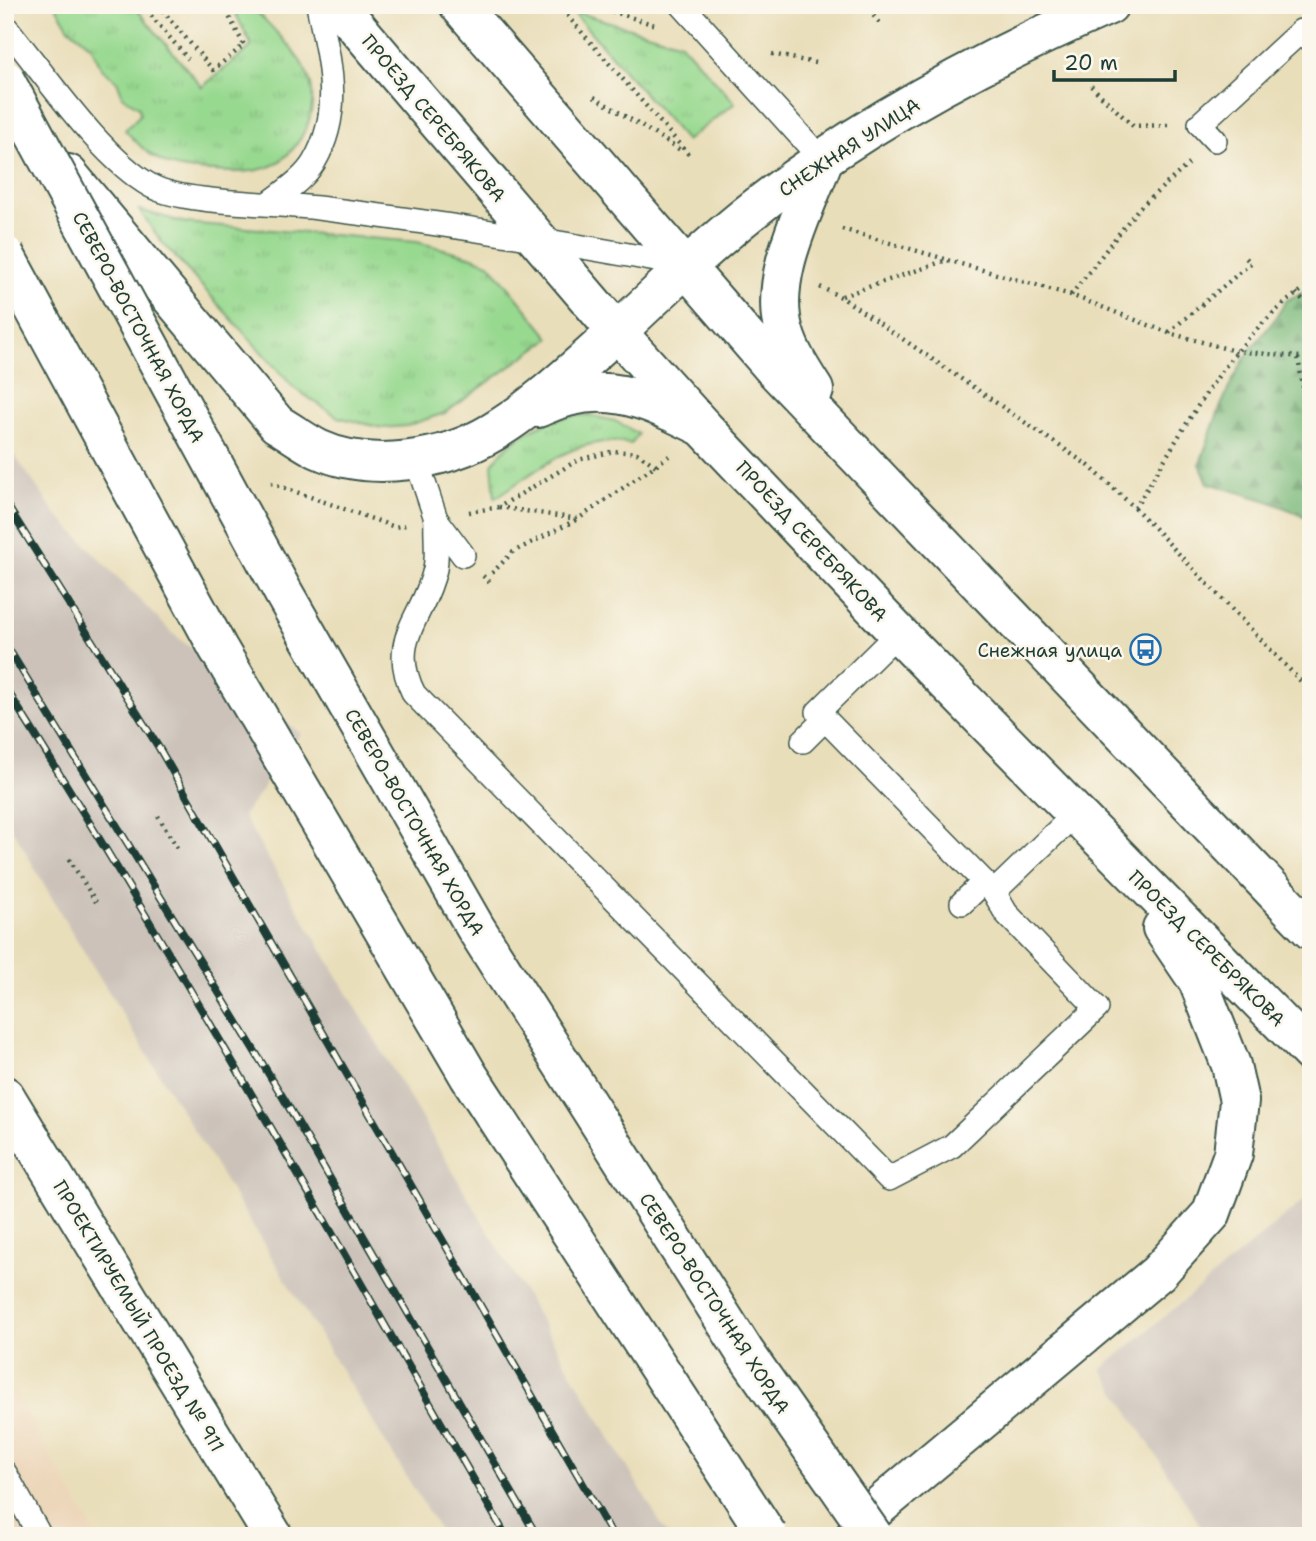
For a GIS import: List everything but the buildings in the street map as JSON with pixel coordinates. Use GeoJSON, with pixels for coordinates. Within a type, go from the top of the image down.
{"type":"FeatureCollection","features":[{"type":"Feature","properties":{"kind":"main road","name":"ПРОЕЗД СЕРЕБРЯКОВА"},"geometry":{"type":"LineString","coordinates":[[338,5],[617,332],[703,427],[898,633],[1311,1053]]}},
{"type":"Feature","properties":{"kind":"main road"},"geometry":{"type":"LineString","coordinates":[[460,5],[774,369],[1311,930]]}},
{"type":"Feature","properties":{"kind":"main road","name":"СНЕЖНАЯ УЛИЦА"},"geometry":{"type":"LineString","coordinates":[[493,432],[617,332],[686,265],[745,216],[822,161],[957,78],[1109,5]]}},
{"type":"Feature","properties":{"kind":"main road","name":"СЕВЕРО-ВОСТОЧНАЯ ХОРДА"},"geometry":{"type":"LineString","coordinates":[[5,80],[283,592],[475,927],[744,1351],[873,1536]]}},
{"type":"Feature","properties":{"kind":"main road"},"geometry":{"type":"LineString","coordinates":[[5,95],[99,213],[277,424],[320,450],[371,462],[416,459],[458,448],[564,396],[605,392],[633,395],[703,427]]}},
{"type":"Feature","properties":{"kind":"main road"},"geometry":{"type":"LineString","coordinates":[[822,161],[781,286],[783,330],[792,354],[850,450]]}},
{"type":"Feature","properties":{"kind":"main road"},"geometry":{"type":"LineString","coordinates":[[5,255],[218,648],[462,1064],[768,1536]]}},
{"type":"Feature","properties":{"kind":"main road"},"geometry":{"type":"LineString","coordinates":[[855,1536],[871,1513],[1158,1273],[1211,1214],[1233,1154],[1239,1101],[1231,1065],[1198,981],[1087,827]]}},
{"type":"Feature","properties":{"kind":"main road","name":"ПРОЕКТИРУЕМЫЙ ПРОЕЗД № 911"},"geometry":{"type":"LineString","coordinates":[[5,1096],[273,1536]]}},
{"type":"Feature","properties":{"kind":"lane"},"geometry":{"type":"LineString","coordinates":[[271,202],[314,163],[332,118],[329,61],[318,5]]}},
{"type":"Feature","properties":{"kind":"lane"},"geometry":{"type":"LineString","coordinates":[[682,5],[822,161]]}},
{"type":"Feature","properties":{"kind":"lane"},"geometry":{"type":"LineString","coordinates":[[5,26],[119,164],[153,187],[186,197],[271,202],[535,237],[686,265]]}},
{"type":"Feature","properties":{"kind":"lane"},"geometry":{"type":"LineString","coordinates":[[1215,140],[1200,124],[1301,30],[1311,40]]}},
{"type":"Feature","properties":{"kind":"lane"},"geometry":{"type":"LineString","coordinates":[[416,459],[436,519],[463,555]]}},
{"type":"Feature","properties":{"kind":"lane"},"geometry":{"type":"LineString","coordinates":[[436,519],[435,569],[404,646],[405,676],[414,694],[889,1179],[952,1146],[1097,1008],[1006,914],[989,887],[818,712],[898,633]]}},
{"type":"Feature","properties":{"kind":"lane"},"geometry":{"type":"LineString","coordinates":[[803,741],[825,719]]}},
{"type":"Feature","properties":{"kind":"lane"},"geometry":{"type":"LineString","coordinates":[[962,903],[1087,827]]}},
{"type":"Feature","properties":{"kind":"lane"},"geometry":{"type":"LineString","coordinates":[[5,1474],[40,1536]]}},
{"type":"Feature","properties":{"kind":"path"},"geometry":{"type":"LineString","coordinates":[[142,5],[188,59]]}},
{"type":"Feature","properties":{"kind":"path"},"geometry":{"type":"LineString","coordinates":[[158,5],[213,70],[244,45],[223,5]]}},
{"type":"Feature","properties":{"kind":"path"},"geometry":{"type":"LineString","coordinates":[[558,5],[689,155],[582,90]]}},
{"type":"Feature","properties":{"kind":"path"},"geometry":{"type":"LineString","coordinates":[[864,5],[880,23]]}},
{"type":"Feature","properties":{"kind":"path"},"geometry":{"type":"LineString","coordinates":[[1091,86],[1133,125]]}},
{"type":"Feature","properties":{"kind":"path"},"geometry":{"type":"LineString","coordinates":[[1071,295],[1138,209],[1215,140]]}},
{"type":"Feature","properties":{"kind":"path"},"geometry":{"type":"LineString","coordinates":[[842,229],[1071,295],[1169,333],[1235,351],[1311,358]]}},
{"type":"Feature","properties":{"kind":"path"},"geometry":{"type":"LineString","coordinates":[[1169,333],[1251,263],[1246,258]]}},
{"type":"Feature","properties":{"kind":"path"},"geometry":{"type":"LineString","coordinates":[[841,297],[947,260]]}},
{"type":"Feature","properties":{"kind":"path"},"geometry":{"type":"LineString","coordinates":[[1135,508],[1235,351],[1296,293],[1311,284]]}},
{"type":"Feature","properties":{"kind":"path"},"geometry":{"type":"LineString","coordinates":[[818,287],[841,297],[1088,466],[1135,508],[1311,692]]}},
{"type":"Feature","properties":{"kind":"path"},"geometry":{"type":"LineString","coordinates":[[1296,293],[1311,308]]}},
{"type":"Feature","properties":{"kind":"path"},"geometry":{"type":"LineString","coordinates":[[1298,358],[1311,432]]}},
{"type":"Feature","properties":{"kind":"path"},"geometry":{"type":"LineString","coordinates":[[493,585],[486,578],[513,552],[578,519],[656,466]]}},
{"type":"Feature","properties":{"kind":"path"},"geometry":{"type":"LineString","coordinates":[[499,507],[578,519]]}},
{"type":"Feature","properties":{"kind":"path"},"geometry":{"type":"LineString","coordinates":[[158,816],[179,850]]}},
{"type":"Feature","properties":{"kind":"path"},"geometry":{"type":"LineString","coordinates":[[69,859],[96,902]]}},
{"type":"Feature","properties":{"kind":"shaded area"},"geometry":{"type":"Polygon","coordinates":[[[5,442],[56,514],[172,633],[301,734],[243,816],[668,1536],[443,1536],[67,924],[5,816],[5,442]]]}},
{"type":"Feature","properties":{"kind":"shaded area"},"geometry":{"type":"Polygon","coordinates":[[[1311,1194],[1311,1536],[1207,1536],[1102,1369],[1311,1194]]]}},
{"type":"Feature","properties":{"kind":"shaded area"},"geometry":{"type":"Polygon","coordinates":[[[5,1377],[97,1536],[5,1536],[5,1377]]]}},
{"type":"Feature","properties":{"kind":"green space"},"geometry":{"type":"Polygon","coordinates":[[[55,5],[133,5],[202,87],[252,46],[231,5],[251,5],[290,47],[308,76],[312,102],[306,128],[289,154],[279,162],[256,170],[193,170],[161,161],[146,151],[125,130],[140,115],[139,107],[123,97],[117,81],[102,69],[91,46],[69,28],[55,5]]]}},
{"type":"Feature","properties":{"kind":"green space"},"geometry":{"type":"Polygon","coordinates":[[[572,11],[681,43],[735,103],[686,141],[572,11]]]}},
{"type":"Feature","properties":{"kind":"green space"},"geometry":{"type":"Polygon","coordinates":[[[139,210],[186,223],[417,242],[467,255],[489,263],[550,338],[445,413],[406,426],[382,428],[338,417],[294,388],[161,241],[139,210]]]}},
{"type":"Feature","properties":{"kind":"green space"},"geometry":{"type":"Polygon","coordinates":[[[1311,288],[1311,519],[1271,502],[1208,483],[1200,464],[1221,405],[1242,362],[1285,301],[1311,288]]]}},
{"type":"Feature","properties":{"kind":"green space"},"geometry":{"type":"Polygon","coordinates":[[[588,415],[615,421],[638,434],[631,444],[593,444],[559,456],[495,498],[492,464],[511,443],[547,423],[588,415]]]}},
{"type":"Feature","properties":{"kind":"railway"},"geometry":{"type":"LineString","coordinates":[[5,502],[159,748],[613,1536]]}},
{"type":"Feature","properties":{"kind":"railway"},"geometry":{"type":"LineString","coordinates":[[5,643],[284,1099],[537,1536]]}},
{"type":"Feature","properties":{"kind":"railway"},"geometry":{"type":"LineString","coordinates":[[5,687],[198,1003],[506,1536]]}},
{"type":"Feature","properties":{"kind":"place","name":"Снежная улица"},"geometry":{"type":"Point","coordinates":[1145,650]}}]}
